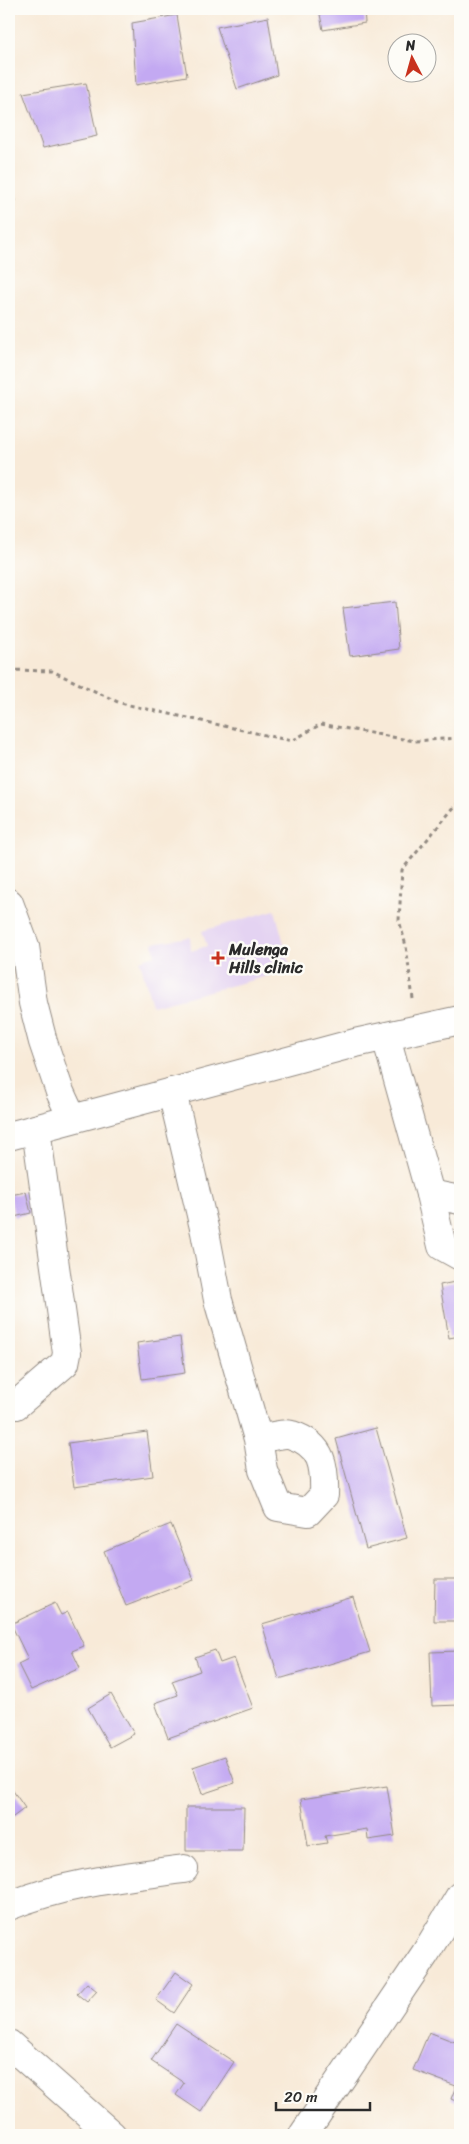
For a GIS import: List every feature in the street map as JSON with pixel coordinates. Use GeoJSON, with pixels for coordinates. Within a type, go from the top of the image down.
{"type":"FeatureCollection","features":[{"type":"Feature","properties":{"kind":"street"},"geometry":{"type":"LineString","coordinates":[[9,903],[25,946],[33,1003],[43,1042],[60,1092],[72,1118]]}},
{"type":"Feature","properties":{"kind":"street"},"geometry":{"type":"LineString","coordinates":[[9,1136],[172,1092],[460,1020]]}},
{"type":"Feature","properties":{"kind":"street"},"geometry":{"type":"LineString","coordinates":[[386,1037],[430,1194],[442,1246],[460,1256]]}},
{"type":"Feature","properties":{"kind":"street"},"geometry":{"type":"LineString","coordinates":[[172,1092],[205,1232],[218,1300],[258,1439]]}},
{"type":"Feature","properties":{"kind":"street"},"geometry":{"type":"LineString","coordinates":[[16,1405],[65,1363],[67,1353],[36,1129]]}},
{"type":"Feature","properties":{"kind":"street"},"geometry":{"type":"LineString","coordinates":[[430,1194],[460,1200]]}},
{"type":"Feature","properties":{"kind":"street"},"geometry":{"type":"LineString","coordinates":[[9,1906],[39,1894],[126,1877],[184,1869]]}},
{"type":"Feature","properties":{"kind":"street"},"geometry":{"type":"LineString","coordinates":[[303,2135],[425,1954],[460,1896]]}},
{"type":"Feature","properties":{"kind":"street"},"geometry":{"type":"LineString","coordinates":[[9,2044],[112,2135]]}},
{"type":"Feature","properties":{"kind":"path"},"geometry":{"type":"LineString","coordinates":[[9,670],[52,670],[120,703],[292,740],[321,724],[414,741],[460,738]]}},
{"type":"Feature","properties":{"kind":"path"},"geometry":{"type":"LineString","coordinates":[[417,1030],[406,946],[399,920],[402,870],[460,800]]}},
{"type":"Feature","properties":{"kind":"shaded area","name":"Mulenga Hills clinic"},"geometry":{"type":"Polygon","coordinates":[[[275,910],[291,970],[152,1006],[140,960],[155,955],[153,943],[190,937],[191,951],[207,946],[202,931],[275,910]]]}},
{"type":"Feature","properties":{"kind":"building"},"geometry":{"type":"Polygon","coordinates":[[[319,9],[364,9],[365,23],[323,30],[319,9]]]}},
{"type":"Feature","properties":{"kind":"building"},"geometry":{"type":"Polygon","coordinates":[[[412,9],[429,9],[414,14],[412,9]]]}},
{"type":"Feature","properties":{"kind":"building"},"geometry":{"type":"Polygon","coordinates":[[[177,15],[187,76],[136,85],[132,23],[177,15]]]}},
{"type":"Feature","properties":{"kind":"building"},"geometry":{"type":"Polygon","coordinates":[[[268,17],[277,75],[237,89],[217,27],[268,17]]]}},
{"type":"Feature","properties":{"kind":"building"},"geometry":{"type":"Polygon","coordinates":[[[86,83],[97,136],[43,148],[23,93],[86,83]]]}},
{"type":"Feature","properties":{"kind":"building"},"geometry":{"type":"Polygon","coordinates":[[[9,172],[16,201],[9,202],[9,172]]]}},
{"type":"Feature","properties":{"kind":"building"},"geometry":{"type":"Polygon","coordinates":[[[395,602],[399,649],[350,656],[343,608],[395,602]]]}},
{"type":"Feature","properties":{"kind":"building"},"geometry":{"type":"Polygon","coordinates":[[[26,1192],[31,1213],[14,1217],[10,1195],[26,1192]]]}},
{"type":"Feature","properties":{"kind":"building"},"geometry":{"type":"Polygon","coordinates":[[[460,1281],[460,1336],[449,1338],[440,1285],[460,1281]]]}},
{"type":"Feature","properties":{"kind":"building"},"geometry":{"type":"Polygon","coordinates":[[[180,1337],[185,1373],[142,1379],[137,1343],[180,1337]]]}},
{"type":"Feature","properties":{"kind":"building"},"geometry":{"type":"Polygon","coordinates":[[[376,1428],[407,1538],[366,1549],[336,1439],[376,1428]]]}},
{"type":"Feature","properties":{"kind":"building"},"geometry":{"type":"Polygon","coordinates":[[[147,1432],[153,1476],[74,1487],[68,1443],[147,1432]]]}},
{"type":"Feature","properties":{"kind":"building"},"geometry":{"type":"Polygon","coordinates":[[[171,1524],[194,1580],[126,1606],[104,1551],[171,1524]]]}},
{"type":"Feature","properties":{"kind":"building"},"geometry":{"type":"Polygon","coordinates":[[[435,1579],[460,1579],[460,1621],[434,1621],[435,1579]]]}},
{"type":"Feature","properties":{"kind":"building"},"geometry":{"type":"Polygon","coordinates":[[[353,1597],[370,1652],[279,1679],[262,1624],[353,1597]]]}},
{"type":"Feature","properties":{"kind":"building"},"geometry":{"type":"Polygon","coordinates":[[[55,1603],[61,1615],[68,1612],[84,1646],[72,1651],[80,1668],[31,1690],[18,1664],[28,1659],[11,1624],[55,1603]]]}},
{"type":"Feature","properties":{"kind":"building"},"geometry":{"type":"Polygon","coordinates":[[[215,1650],[220,1663],[234,1658],[253,1708],[168,1738],[155,1703],[178,1695],[172,1681],[200,1671],[195,1657],[215,1650]]]}},
{"type":"Feature","properties":{"kind":"building"},"geometry":{"type":"Polygon","coordinates":[[[460,1651],[460,1705],[432,1706],[430,1652],[460,1651]]]}},
{"type":"Feature","properties":{"kind":"building"},"geometry":{"type":"Polygon","coordinates":[[[111,1694],[134,1734],[110,1747],[88,1708],[111,1694]]]}},
{"type":"Feature","properties":{"kind":"building"},"geometry":{"type":"Polygon","coordinates":[[[225,1756],[235,1783],[202,1794],[193,1767],[225,1756]]]}},
{"type":"Feature","properties":{"kind":"building"},"geometry":{"type":"Polygon","coordinates":[[[9,1785],[25,1808],[9,1820],[9,1785]]]}},
{"type":"Feature","properties":{"kind":"building"},"geometry":{"type":"Polygon","coordinates":[[[387,1786],[395,1836],[368,1840],[367,1829],[325,1836],[327,1843],[308,1846],[301,1799],[387,1786]]]}},
{"type":"Feature","properties":{"kind":"building"},"geometry":{"type":"Polygon","coordinates":[[[186,1807],[244,1807],[243,1851],[186,1851],[186,1807]]]}},
{"type":"Feature","properties":{"kind":"building"},"geometry":{"type":"Polygon","coordinates":[[[176,1972],[193,1984],[174,2013],[156,2000],[176,1972]]]}},
{"type":"Feature","properties":{"kind":"building"},"geometry":{"type":"Polygon","coordinates":[[[87,1983],[97,1991],[87,2002],[77,1994],[87,1983]]]}},
{"type":"Feature","properties":{"kind":"building"},"geometry":{"type":"Polygon","coordinates":[[[176,2024],[234,2062],[201,2112],[176,2095],[184,2083],[151,2061],[176,2024]]]}},
{"type":"Feature","properties":{"kind":"building"},"geometry":{"type":"Polygon","coordinates":[[[429,2032],[460,2044],[460,2103],[451,2099],[456,2086],[413,2070],[429,2032]]]}},
{"type":"Feature","properties":{"kind":"place","name":"Mulenga Hills clinic"},"geometry":{"type":"Point","coordinates":[218,958]}}]}
